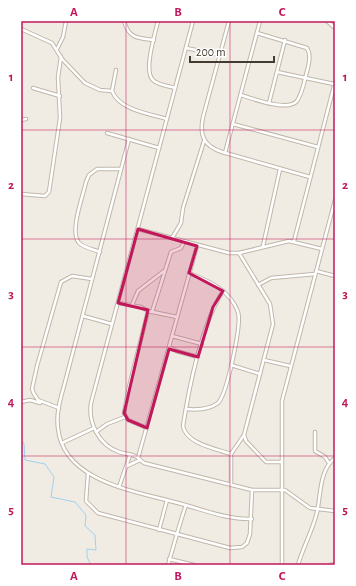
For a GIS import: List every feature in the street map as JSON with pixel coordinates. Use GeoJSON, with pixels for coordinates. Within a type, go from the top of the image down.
{"type":"FeatureCollection","features":[{"type":"Feature","properties":{"kind":"street"},"geometry":{"type":"LineString","coordinates":[[57,49],[63,37],[66,21]]}},
{"type":"Feature","properties":{"kind":"street"},"geometry":{"type":"LineString","coordinates":[[124,21],[129,34],[136,37],[154,40]]}},
{"type":"Feature","properties":{"kind":"street"},"geometry":{"type":"LineString","coordinates":[[158,21],[149,62],[149,73],[152,79],[156,82],[175,88]]}},
{"type":"Feature","properties":{"kind":"street"},"geometry":{"type":"LineString","coordinates":[[193,21],[91,403],[90,417],[96,432],[104,442],[116,451],[130,455],[144,463],[231,486],[252,490],[287,491],[308,507],[335,511]]}},
{"type":"Feature","properties":{"kind":"street"},"geometry":{"type":"LineString","coordinates":[[229,21],[202,122],[202,136],[204,141],[215,150],[310,177]]}},
{"type":"Feature","properties":{"kind":"street"},"geometry":{"type":"LineString","coordinates":[[225,153],[260,21]]}},
{"type":"Feature","properties":{"kind":"street"},"geometry":{"type":"LineString","coordinates":[[327,21],[335,28]]}},
{"type":"Feature","properties":{"kind":"street"},"geometry":{"type":"LineString","coordinates":[[21,30],[51,41],[61,57],[85,83],[101,90],[112,91]]}},
{"type":"Feature","properties":{"kind":"street"},"geometry":{"type":"LineString","coordinates":[[241,95],[284,106],[294,104],[300,95],[306,78],[309,62],[308,49],[305,46],[257,33]]}},
{"type":"Feature","properties":{"kind":"street"},"geometry":{"type":"LineString","coordinates":[[269,103],[285,40]]}},
{"type":"Feature","properties":{"kind":"street"},"geometry":{"type":"LineString","coordinates":[[186,48],[220,55]]}},
{"type":"Feature","properties":{"kind":"street"},"geometry":{"type":"LineString","coordinates":[[21,194],[46,196],[49,192],[60,118],[58,77],[61,57]]}},
{"type":"Feature","properties":{"kind":"street"},"geometry":{"type":"LineString","coordinates":[[116,70],[112,91],[118,100],[126,106],[167,119]]}},
{"type":"Feature","properties":{"kind":"street"},"geometry":{"type":"LineString","coordinates":[[277,72],[335,83],[294,241]]}},
{"type":"Feature","properties":{"kind":"street"},"geometry":{"type":"LineString","coordinates":[[33,88],[60,96]]}},
{"type":"Feature","properties":{"kind":"street"},"geometry":{"type":"LineString","coordinates":[[21,120],[26,119]]}},
{"type":"Feature","properties":{"kind":"street"},"geometry":{"type":"LineString","coordinates":[[233,124],[318,146]]}},
{"type":"Feature","properties":{"kind":"street"},"geometry":{"type":"LineString","coordinates":[[107,133],[159,148]]}},
{"type":"Feature","properties":{"kind":"street"},"geometry":{"type":"LineString","coordinates":[[129,139],[58,408],[58,429],[61,443],[68,456],[88,473],[120,487],[235,518],[252,519]]}},
{"type":"Feature","properties":{"kind":"street"},"geometry":{"type":"LineString","coordinates":[[172,238],[181,223],[183,208],[204,141]]}},
{"type":"Feature","properties":{"kind":"street"},"geometry":{"type":"LineString","coordinates":[[100,252],[81,244],[75,235],[75,227],[86,182],[89,175],[96,169],[121,169]]}},
{"type":"Feature","properties":{"kind":"street"},"geometry":{"type":"LineString","coordinates":[[263,246],[280,169]]}},
{"type":"Feature","properties":{"kind":"street"},"geometry":{"type":"LineString","coordinates":[[282,565],[282,401],[335,200]]}},
{"type":"Feature","properties":{"kind":"street"},"geometry":{"type":"LineString","coordinates":[[138,228],[197,246],[223,252],[239,252],[294,241],[322,249]]}},
{"type":"Feature","properties":{"kind":"street"},"geometry":{"type":"LineString","coordinates":[[147,428],[130,422],[125,416],[129,387],[150,311],[172,251],[181,248],[184,242]]}},
{"type":"Feature","properties":{"kind":"street"},"geometry":{"type":"LineString","coordinates":[[127,466],[139,459],[197,246]]}},
{"type":"Feature","properties":{"kind":"street"},"geometry":{"type":"LineString","coordinates":[[231,486],[231,454],[244,435],[272,329],[273,318],[270,304],[239,252]]}},
{"type":"Feature","properties":{"kind":"street"},"geometry":{"type":"LineString","coordinates":[[132,305],[138,291],[165,271]]}},
{"type":"Feature","properties":{"kind":"street"},"geometry":{"type":"LineString","coordinates":[[258,285],[271,278],[315,272],[335,276]]}},
{"type":"Feature","properties":{"kind":"street"},"geometry":{"type":"LineString","coordinates":[[186,409],[208,408],[219,401],[225,390],[239,331],[239,317],[232,301],[215,284],[189,274]]}},
{"type":"Feature","properties":{"kind":"street"},"geometry":{"type":"LineString","coordinates":[[42,403],[35,397],[33,385],[60,285],[64,279],[72,276],[92,280]]}},
{"type":"Feature","properties":{"kind":"street"},"geometry":{"type":"LineString","coordinates":[[223,291],[213,307],[198,357],[183,426],[186,434],[199,442],[231,454]]}},
{"type":"Feature","properties":{"kind":"street"},"geometry":{"type":"LineString","coordinates":[[118,303],[132,305],[177,317]]}},
{"type":"Feature","properties":{"kind":"street"},"geometry":{"type":"LineString","coordinates":[[83,316],[112,324]]}},
{"type":"Feature","properties":{"kind":"street"},"geometry":{"type":"LineString","coordinates":[[172,336],[202,344]]}},
{"type":"Feature","properties":{"kind":"street"},"geometry":{"type":"LineString","coordinates":[[169,346],[176,351],[198,357]]}},
{"type":"Feature","properties":{"kind":"street"},"geometry":{"type":"LineString","coordinates":[[264,360],[290,366]]}},
{"type":"Feature","properties":{"kind":"street"},"geometry":{"type":"LineString","coordinates":[[231,365],[260,374]]}},
{"type":"Feature","properties":{"kind":"street"},"geometry":{"type":"LineString","coordinates":[[21,402],[30,400],[58,408]]}},
{"type":"Feature","properties":{"kind":"street"},"geometry":{"type":"LineString","coordinates":[[96,432],[107,424],[125,416]]}},
{"type":"Feature","properties":{"kind":"street"},"geometry":{"type":"LineString","coordinates":[[61,443],[94,428]]}},
{"type":"Feature","properties":{"kind":"street"},"geometry":{"type":"LineString","coordinates":[[315,432],[314,451],[325,457],[329,464]]}},
{"type":"Feature","properties":{"kind":"street"},"geometry":{"type":"LineString","coordinates":[[244,435],[246,441],[266,462],[282,462]]}},
{"type":"Feature","properties":{"kind":"street"},"geometry":{"type":"LineString","coordinates":[[120,487],[130,455]]}},
{"type":"Feature","properties":{"kind":"street"},"geometry":{"type":"LineString","coordinates":[[298,565],[317,508],[321,488],[329,464],[335,458]]}},
{"type":"Feature","properties":{"kind":"street"},"geometry":{"type":"LineString","coordinates":[[88,473],[85,499],[92,509],[104,515],[230,548],[245,546],[248,541],[252,519],[252,490]]}},
{"type":"Feature","properties":{"kind":"street"},"geometry":{"type":"LineString","coordinates":[[159,530],[167,500]]}},
{"type":"Feature","properties":{"kind":"street"},"geometry":{"type":"LineString","coordinates":[[168,565],[175,542],[175,534],[186,505]]}},
{"type":"Feature","properties":{"kind":"street"},"geometry":{"type":"LineString","coordinates":[[169,559],[194,565]]}},
{"type":"Feature","properties":{"kind":"street"},"geometry":{"type":"LineString","coordinates":[[330,565],[335,564]]}},
{"type":"Feature","properties":{"kind":"highlighted area"},"geometry":{"type":"Polygon","coordinates":[[[138,229],[197,246],[189,273],[223,291],[213,307],[198,357],[169,349],[147,428],[128,420],[124,413],[148,310],[118,303],[138,229]]]}},
{"type":"Feature","properties":{"kind":"waterway"},"geometry":{"type":"LineString","coordinates":[[21,440],[24,444],[25,460],[45,464],[54,477],[51,497],[75,502],[86,515],[85,526],[95,535],[96,550],[87,549],[87,557],[91,565]]}}]}
